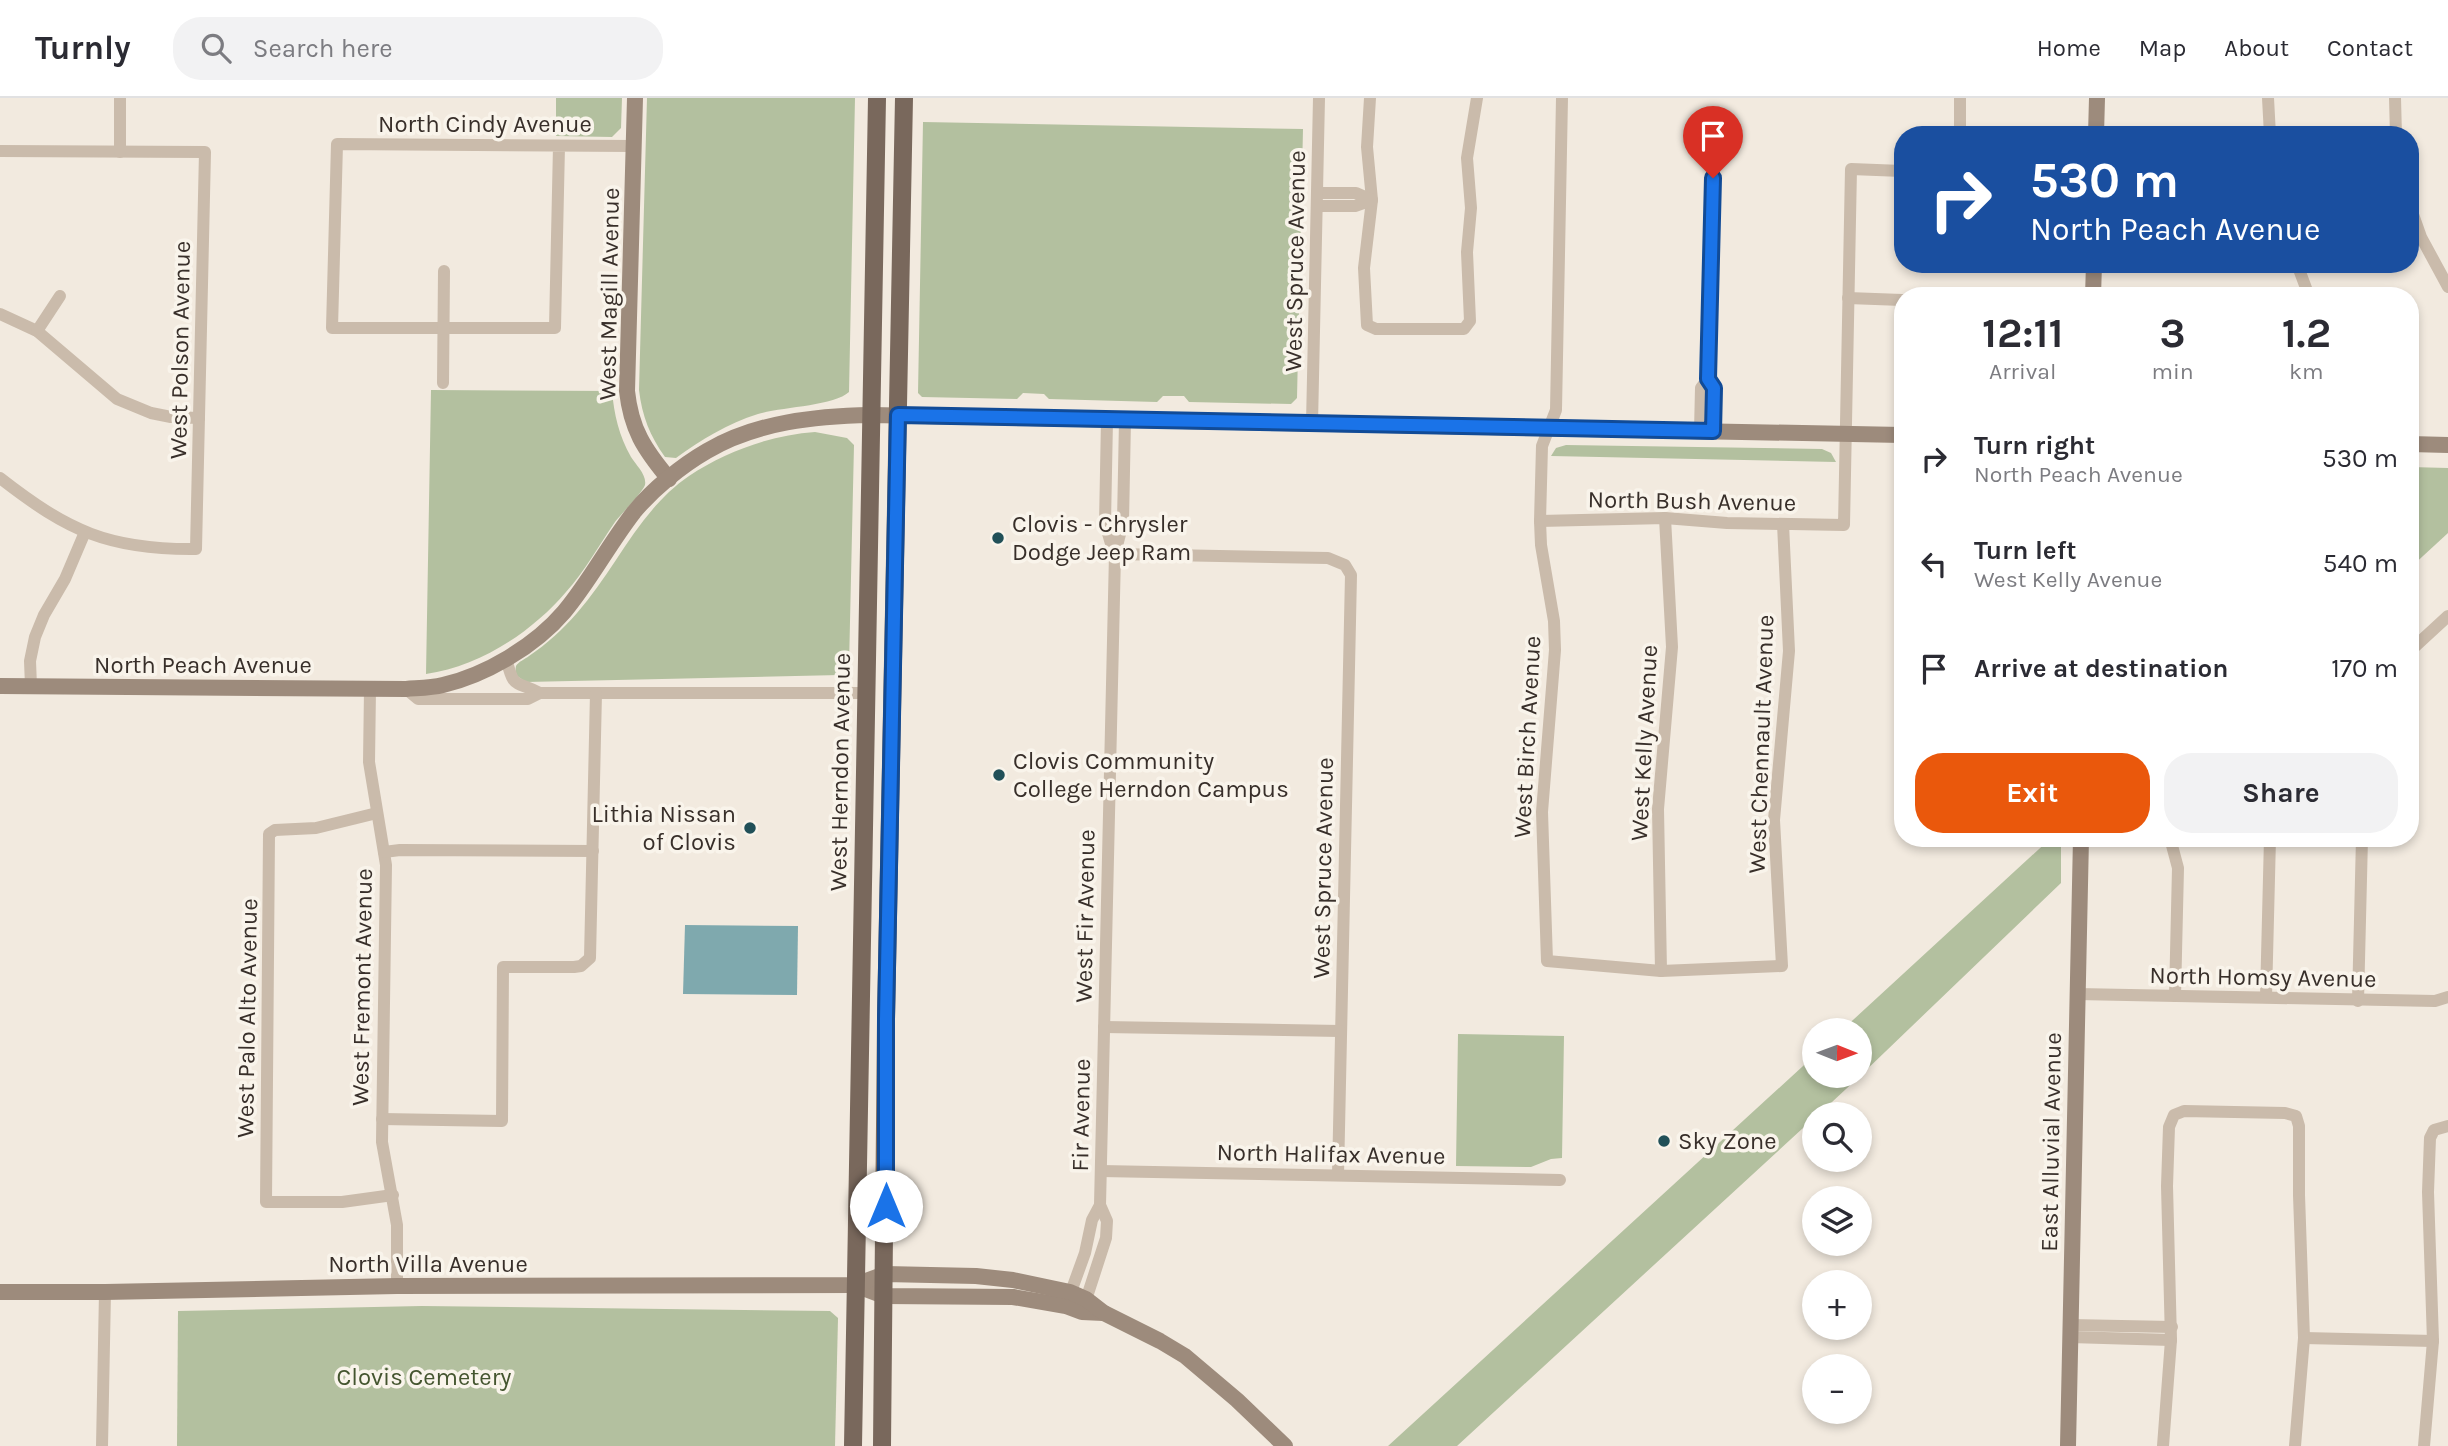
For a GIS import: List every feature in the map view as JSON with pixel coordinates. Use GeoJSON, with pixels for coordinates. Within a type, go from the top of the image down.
{"type":"FeatureCollection","features":[{"type":"Feature","properties":{"kind":"main road","name":"West Herndon Avenue"},"geometry":{"type":"LineString","coordinates":[[853,1446],[877,98]]}},
{"type":"Feature","properties":{"kind":"main road","name":"West Herndon Avenue"},"geometry":{"type":"LineString","coordinates":[[882,1446],[888,923],[904,98]]}},
{"type":"Feature","properties":{"kind":"main road"},"geometry":{"type":"LineString","coordinates":[[866,693],[876,696],[880,704],[878,846],[888,923]]}},
{"type":"Feature","properties":{"kind":"street"},"geometry":{"type":"LineString","coordinates":[[0,151],[120,152],[120,98]]}},
{"type":"Feature","properties":{"kind":"street","name":"West Magill Avenue"},"geometry":{"type":"LineString","coordinates":[[635,98],[627,391],[639,439],[669,479]]}},
{"type":"Feature","properties":{"kind":"street","name":"West Spruce Avenue"},"geometry":{"type":"LineString","coordinates":[[1312,424],[1319,98]]}},
{"type":"Feature","properties":{"kind":"street"},"geometry":{"type":"LineString","coordinates":[[1370,98],[1367,147],[1372,200],[1364,268],[1367,325],[1376,328],[1464,329],[1470,321],[1467,252],[1471,208],[1468,158],[1477,98]]}},
{"type":"Feature","properties":{"kind":"street","name":"West Birch Avenue"},"geometry":{"type":"LineString","coordinates":[[1562,98],[1556,410],[1542,446],[1540,521],[1541,545],[1554,621],[1555,650],[1542,812],[1547,961],[1661,971]]}},
{"type":"Feature","properties":{"kind":"street"},"geometry":{"type":"LineString","coordinates":[[1960,98],[1960,126]]}},
{"type":"Feature","properties":{"kind":"street"},"geometry":{"type":"LineString","coordinates":[[2096,126],[2097,98]]}},
{"type":"Feature","properties":{"kind":"street"},"geometry":{"type":"LineString","coordinates":[[2268,98],[2270,126]]}},
{"type":"Feature","properties":{"kind":"street"},"geometry":{"type":"LineString","coordinates":[[2395,98],[2396,126]]}},
{"type":"Feature","properties":{"kind":"street","name":"North Cindy Avenue"},"geometry":{"type":"LineString","coordinates":[[443,328],[332,327],[337,144],[633,146]]}},
{"type":"Feature","properties":{"kind":"street"},"geometry":{"type":"LineString","coordinates":[[443,328],[555,328],[559,146]]}},
{"type":"Feature","properties":{"kind":"street","name":"West Polson Avenue"},"geometry":{"type":"LineString","coordinates":[[85,532],[133,547],[196,550],[205,152],[120,152]]}},
{"type":"Feature","properties":{"kind":"street"},"geometry":{"type":"LineString","coordinates":[[1846,434],[1851,169],[1894,171]]}},
{"type":"Feature","properties":{"kind":"street"},"geometry":{"type":"LineString","coordinates":[[1706,431],[1701,388],[1708,379],[1713,178]]}},
{"type":"Feature","properties":{"kind":"street"},"geometry":{"type":"LineString","coordinates":[[1317,199],[1355,206],[1372,200]]}},
{"type":"Feature","properties":{"kind":"street"},"geometry":{"type":"LineString","coordinates":[[2419,228],[2432,260],[2448,287]]}},
{"type":"Feature","properties":{"kind":"street"},"geometry":{"type":"LineString","coordinates":[[443,383],[444,271]]}},
{"type":"Feature","properties":{"kind":"street"},"geometry":{"type":"LineString","coordinates":[[37,331],[60,296]]}},
{"type":"Feature","properties":{"kind":"street"},"geometry":{"type":"LineString","coordinates":[[1849,298],[1894,300]]}},
{"type":"Feature","properties":{"kind":"street"},"geometry":{"type":"LineString","coordinates":[[0,314],[37,331],[117,399],[151,413],[199,418]]}},
{"type":"Feature","properties":{"kind":"street","name":"North Peach Avenue"},"geometry":{"type":"LineString","coordinates":[[0,686],[406,689],[442,685],[474,676],[535,638],[563,613],[635,511],[669,479],[706,451],[750,433],[810,418],[898,415],[1894,435]]}},
{"type":"Feature","properties":{"kind":"street","name":"West Fir Avenue"},"geometry":{"type":"LineString","coordinates":[[1107,420],[1105,523],[1115,554]]}},
{"type":"Feature","properties":{"kind":"street","name":"West Fir Avenue"},"geometry":{"type":"LineString","coordinates":[[1104,1027],[1115,554],[1123,522],[1125,420]]}},
{"type":"Feature","properties":{"kind":"street","name":"North Bush Avenue"},"geometry":{"type":"LineString","coordinates":[[1540,521],[1665,518],[1844,525],[1846,434]]}},
{"type":"Feature","properties":{"kind":"street"},"geometry":{"type":"LineString","coordinates":[[2419,444],[2448,445]]}},
{"type":"Feature","properties":{"kind":"street"},"geometry":{"type":"LineString","coordinates":[[0,478],[42,510],[85,532],[65,579],[44,615],[35,637],[30,661],[31,687]]}},
{"type":"Feature","properties":{"kind":"street","name":"West Kelly Avenue"},"geometry":{"type":"LineString","coordinates":[[1661,971],[1658,810],[1672,647],[1665,518]]}},
{"type":"Feature","properties":{"kind":"street","name":"West Chennault Avenue"},"geometry":{"type":"LineString","coordinates":[[1661,971],[1782,966],[1774,820],[1789,651],[1783,524]]}},
{"type":"Feature","properties":{"kind":"street","name":"West Spruce Avenue"},"geometry":{"type":"LineString","coordinates":[[1115,554],[1328,558],[1345,565],[1352,579],[1338,1175]]}},
{"type":"Feature","properties":{"kind":"street"},"geometry":{"type":"LineString","coordinates":[[2419,643],[2448,616]]}},
{"type":"Feature","properties":{"kind":"street","name":"North Peach Avenue"},"geometry":{"type":"LineString","coordinates":[[506,658],[512,680],[540,693],[866,693]]}},
{"type":"Feature","properties":{"kind":"street","name":"West Fremont Avenue"},"geometry":{"type":"LineString","coordinates":[[370,689],[369,762],[384,852],[382,1142],[397,1225],[397,1286]]}},
{"type":"Feature","properties":{"kind":"street","name":"North Peach Avenue"},"geometry":{"type":"LineString","coordinates":[[406,689],[418,699],[528,699],[540,693]]}},
{"type":"Feature","properties":{"kind":"street"},"geometry":{"type":"LineString","coordinates":[[382,1119],[502,1121],[503,967],[574,967],[587,962],[591,953],[596,693]]}},
{"type":"Feature","properties":{"kind":"street","name":"West Palo Alto Avenue"},"geometry":{"type":"LineString","coordinates":[[377,813],[316,828],[275,830],[269,834],[266,1202],[342,1202],[393,1195]]}},
{"type":"Feature","properties":{"kind":"street","name":"East Alluvial Avenue"},"geometry":{"type":"LineString","coordinates":[[2068,1446],[2081,847]]}},
{"type":"Feature","properties":{"kind":"street"},"geometry":{"type":"LineString","coordinates":[[2172,847],[2178,868],[2175,996]]}},
{"type":"Feature","properties":{"kind":"street"},"geometry":{"type":"LineString","coordinates":[[2266,997],[2270,847]]}},
{"type":"Feature","properties":{"kind":"street"},"geometry":{"type":"LineString","coordinates":[[2358,1000],[2362,847]]}},
{"type":"Feature","properties":{"kind":"street"},"geometry":{"type":"LineString","coordinates":[[384,852],[593,851]]}},
{"type":"Feature","properties":{"kind":"street","name":"North Homsy Avenue"},"geometry":{"type":"LineString","coordinates":[[2077,994],[2435,1001],[2448,997]]}},
{"type":"Feature","properties":{"kind":"street"},"geometry":{"type":"LineString","coordinates":[[1104,1027],[1340,1031]]}},
{"type":"Feature","properties":{"kind":"street","name":"Fir Avenue"},"geometry":{"type":"LineString","coordinates":[[1084,1306],[1106,1238],[1107,1221],[1100,1205],[1104,1027]]}},
{"type":"Feature","properties":{"kind":"street"},"geometry":{"type":"LineString","coordinates":[[2163,1446],[2171,1334],[2167,1186],[2169,1127],[2174,1115],[2184,1111],[2285,1113],[2296,1116],[2299,1126],[2304,1338],[2295,1446]]}},
{"type":"Feature","properties":{"kind":"street"},"geometry":{"type":"LineString","coordinates":[[2424,1446],[2433,1341],[2428,1192],[2430,1138],[2434,1130],[2448,1126]]}},
{"type":"Feature","properties":{"kind":"street","name":"North Halifax Avenue"},"geometry":{"type":"LineString","coordinates":[[1101,1171],[1560,1180]]}},
{"type":"Feature","properties":{"kind":"street","name":"Fir Avenue"},"geometry":{"type":"LineString","coordinates":[[1068,1299],[1085,1253],[1091,1220],[1100,1205]]}},
{"type":"Feature","properties":{"kind":"street","name":"North Villa Avenue"},"geometry":{"type":"LineString","coordinates":[[0,1292],[397,1286],[855,1285],[885,1274],[976,1276],[1013,1280],[1104,1313],[1160,1340],[1185,1356],[1237,1400],[1285,1446]]}},
{"type":"Feature","properties":{"kind":"street","name":"North Villa Avenue"},"geometry":{"type":"LineString","coordinates":[[855,1285],[884,1296],[1068,1299]]}},
{"type":"Feature","properties":{"kind":"street"},"geometry":{"type":"LineString","coordinates":[[102,1446],[105,1292]]}},
{"type":"Feature","properties":{"kind":"street"},"geometry":{"type":"LineString","coordinates":[[2070,1331],[2171,1334]]}},
{"type":"Feature","properties":{"kind":"street"},"geometry":{"type":"LineString","coordinates":[[2304,1338],[2433,1341]]}},
{"type":"Feature","properties":{"kind":"green space"},"geometry":{"type":"Polygon","coordinates":[[[556,98],[622,98],[621,128],[612,137],[556,136],[556,98]]]}},
{"type":"Feature","properties":{"kind":"green space"},"geometry":{"type":"Polygon","coordinates":[[[647,98],[855,98],[849,392],[832,400],[768,412],[736,422],[676,458],[665,457],[655,441],[642,408],[639,390],[647,98]]]}},
{"type":"Feature","properties":{"kind":"green space"},"geometry":{"type":"Polygon","coordinates":[[[923,122],[1303,129],[1297,398],[1291,404],[1189,402],[1184,396],[1163,396],[1157,402],[1049,399],[1044,394],[1023,393],[1017,399],[922,397],[918,393],[923,122]]]}},
{"type":"Feature","properties":{"kind":"green space"},"geometry":{"type":"Polygon","coordinates":[[[431,390],[612,391],[620,433],[631,457],[643,474],[645,485],[615,522],[573,584],[537,621],[485,656],[426,674],[431,390]]]}},
{"type":"Feature","properties":{"kind":"green space"},"geometry":{"type":"Polygon","coordinates":[[[815,432],[847,438],[854,445],[849,666],[840,675],[526,682],[517,676],[517,665],[548,641],[577,613],[642,523],[671,490],[703,467],[733,452],[765,441],[815,432]]]}},
{"type":"Feature","properties":{"kind":"green space"},"geometry":{"type":"Polygon","coordinates":[[[1566,445],[1822,449],[1831,453],[1836,462],[1551,456],[1556,448],[1566,445]]]}},
{"type":"Feature","properties":{"kind":"green space"},"geometry":{"type":"Polygon","coordinates":[[[2419,467],[2448,468],[2448,533],[2419,560],[2419,467]]]}},
{"type":"Feature","properties":{"kind":"green space"},"geometry":{"type":"Polygon","coordinates":[[[2041,847],[2061,847],[2061,883],[1872,1064],[1872,1018],[1855,1018],[2041,847]]]}},
{"type":"Feature","properties":{"kind":"green space"},"geometry":{"type":"Polygon","coordinates":[[[1458,1034],[1564,1036],[1562,1158],[1551,1159],[1531,1167],[1456,1166],[1458,1034]]]}},
{"type":"Feature","properties":{"kind":"green space"},"geometry":{"type":"Polygon","coordinates":[[[1802,1067],[1802,1088],[1847,1088],[1832,1102],[1802,1102],[1802,1129],[1457,1446],[1388,1446],[1802,1067]]]}},
{"type":"Feature","properties":{"kind":"green space","name":"Clovis Cemetery"},"geometry":{"type":"Polygon","coordinates":[[[422,1306],[830,1311],[838,1318],[835,1446],[177,1446],[178,1311],[422,1306]]]}},
{"type":"Feature","properties":{"kind":"water"},"geometry":{"type":"Polygon","coordinates":[[[685,925],[798,926],[797,995],[683,994],[685,925]]]}},
{"type":"Feature","properties":{"kind":"place","name":"Clovis - Chrysler Dodge Jeep Ram"},"geometry":{"type":"Point","coordinates":[998,538]}},
{"type":"Feature","properties":{"kind":"place","name":"Clovis Community College Herndon Campus"},"geometry":{"type":"Point","coordinates":[999,775]}},
{"type":"Feature","properties":{"kind":"place","name":"Lithia Nissan of Clovis"},"geometry":{"type":"Point","coordinates":[750,828]}},
{"type":"Feature","properties":{"kind":"place","name":"Sky Zone"},"geometry":{"type":"Point","coordinates":[1664,1141]}},
{"type":"Feature","properties":{"kind":"route"},"geometry":{"type":"LineString","coordinates":[[886,1206],[886,1019],[898,415],[1713,431],[1714,388],[1708,379],[1713,178]]}}]}
